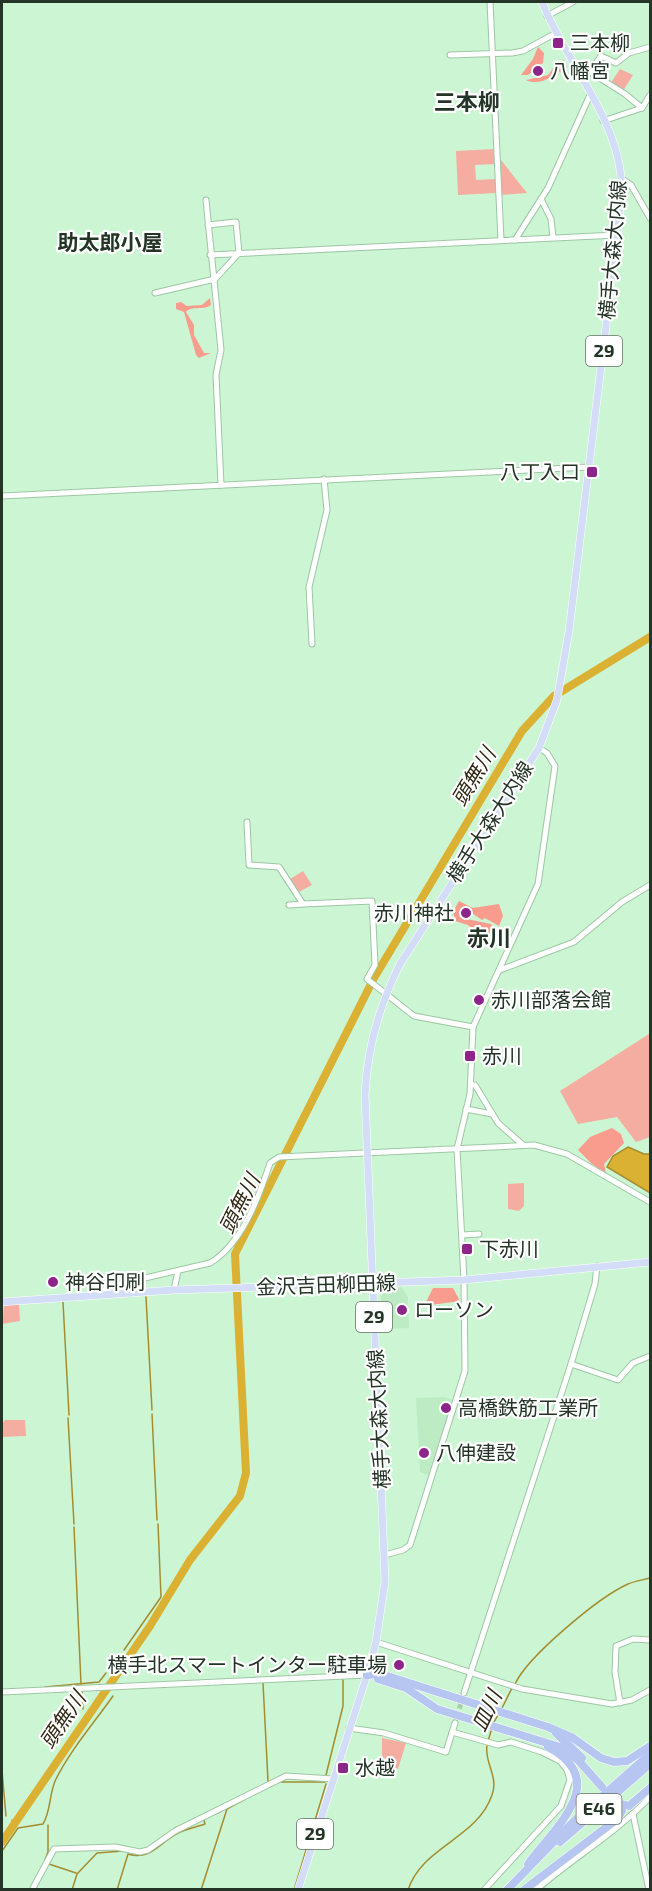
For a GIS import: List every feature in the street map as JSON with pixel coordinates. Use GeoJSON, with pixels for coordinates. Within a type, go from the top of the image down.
{"type":"FeatureCollection","features":[{"type":"Feature","properties":{"kind":"highway"},"geometry":{"type":"LineString","coordinates":[[367,1675],[381,1674],[508,1712],[573,1738],[601,1758],[614,1762],[632,1758],[651,1746]]}},
{"type":"Feature","properties":{"kind":"highway"},"geometry":{"type":"LineString","coordinates":[[367,1675],[406,1688],[437,1709],[567,1751],[604,1785],[571,1746],[548,1727]]}},
{"type":"Feature","properties":{"kind":"highway"},"geometry":{"type":"LineString","coordinates":[[514,1882],[567,1813],[578,1791],[577,1776],[569,1760],[536,1740]]}},
{"type":"Feature","properties":{"kind":"highway","name":"E46"},"geometry":{"type":"LineString","coordinates":[[507,1890],[572,1823],[651,1754]]}},
{"type":"Feature","properties":{"kind":"highway","name":"E46"},"geometry":{"type":"LineString","coordinates":[[546,1851],[577,1829],[651,1764]]}},
{"type":"Feature","properties":{"kind":"highway"},"geometry":{"type":"LineString","coordinates":[[524,1890],[616,1820],[618,1802],[634,1804],[651,1788]]}},
{"type":"Feature","properties":{"kind":"main road","name":"横手大森大内線"},"geometry":{"type":"LineString","coordinates":[[298,1890],[367,1675],[376,1642],[383,1599],[385,1555],[367,1153],[366,1068],[386,993],[421,927],[539,748],[557,700],[563,676],[617,235],[621,178],[616,151],[603,121],[542,2]]}},
{"type":"Feature","properties":{"kind":"main road","name":"金沢吉田柳田線"},"geometry":{"type":"LineString","coordinates":[[2,1302],[174,1290],[464,1280],[651,1262]]}},
{"type":"Feature","properties":{"kind":"street"},"geometry":{"type":"LineString","coordinates":[[490,2],[501,240]]}},
{"type":"Feature","properties":{"kind":"street"},"geometry":{"type":"LineString","coordinates":[[547,15],[573,2]]}},
{"type":"Feature","properties":{"kind":"street"},"geometry":{"type":"LineString","coordinates":[[450,55],[523,51],[556,33]]}},
{"type":"Feature","properties":{"kind":"street"},"geometry":{"type":"LineString","coordinates":[[581,78],[590,72],[601,57],[616,63],[629,53],[651,47]]}},
{"type":"Feature","properties":{"kind":"street"},"geometry":{"type":"LineString","coordinates":[[590,72],[626,94],[642,108]]}},
{"type":"Feature","properties":{"kind":"street"},"geometry":{"type":"LineString","coordinates":[[515,240],[541,199],[590,95]]}},
{"type":"Feature","properties":{"kind":"street"},"geometry":{"type":"LineString","coordinates":[[603,121],[642,108],[651,95]]}},
{"type":"Feature","properties":{"kind":"street"},"geometry":{"type":"LineString","coordinates":[[621,178],[631,185],[651,218]]}},
{"type":"Feature","properties":{"kind":"street"},"geometry":{"type":"LineString","coordinates":[[541,199],[551,219],[553,237]]}},
{"type":"Feature","properties":{"kind":"street"},"geometry":{"type":"LineString","coordinates":[[206,200],[212,280],[221,350],[216,375],[221,484]]}},
{"type":"Feature","properties":{"kind":"street"},"geometry":{"type":"LineString","coordinates":[[208,225],[236,222],[239,254]]}},
{"type":"Feature","properties":{"kind":"street"},"geometry":{"type":"LineString","coordinates":[[210,255],[617,235]]}},
{"type":"Feature","properties":{"kind":"street"},"geometry":{"type":"LineString","coordinates":[[155,293],[212,280],[239,254]]}},
{"type":"Feature","properties":{"kind":"street"},"geometry":{"type":"LineString","coordinates":[[2,496],[590,466]]}},
{"type":"Feature","properties":{"kind":"street"},"geometry":{"type":"LineString","coordinates":[[312,644],[309,587],[327,510],[324,479]]}},
{"type":"Feature","properties":{"kind":"street"},"geometry":{"type":"LineString","coordinates":[[385,1555],[403,1550],[410,1545],[462,1384],[465,1348],[464,1280],[457,1149],[471,1084],[473,1027],[538,884],[543,865],[555,766],[547,753],[539,748]]}},
{"type":"Feature","properties":{"kind":"street"},"geometry":{"type":"LineString","coordinates":[[247,822],[249,865],[279,867],[303,904]]}},
{"type":"Feature","properties":{"kind":"street"},"geometry":{"type":"LineString","coordinates":[[500,970],[574,942],[622,902],[651,885]]}},
{"type":"Feature","properties":{"kind":"street"},"geometry":{"type":"LineString","coordinates":[[289,905],[372,901],[375,965],[367,979],[414,1016],[473,1027]]}},
{"type":"Feature","properties":{"kind":"street"},"geometry":{"type":"LineString","coordinates":[[471,1084],[475,1085],[492,1114],[507,1133],[524,1146]]}},
{"type":"Feature","properties":{"kind":"street"},"geometry":{"type":"LineString","coordinates":[[466,1109],[492,1114]]}},
{"type":"Feature","properties":{"kind":"street"},"geometry":{"type":"LineString","coordinates":[[104,1295],[106,1287],[210,1263],[228,1250],[243,1224],[270,1163],[279,1157],[524,1146],[548,1148],[567,1154],[651,1202]]}},
{"type":"Feature","properties":{"kind":"street"},"geometry":{"type":"LineString","coordinates":[[462,1235],[479,1234]]}},
{"type":"Feature","properties":{"kind":"street"},"geometry":{"type":"LineString","coordinates":[[464,1693],[596,1284],[597,1266]]}},
{"type":"Feature","properties":{"kind":"street"},"geometry":{"type":"LineString","coordinates":[[174,1290],[177,1271]]}},
{"type":"Feature","properties":{"kind":"street"},"geometry":{"type":"LineString","coordinates":[[2,1302],[2,1311]]}},
{"type":"Feature","properties":{"kind":"street"},"geometry":{"type":"LineString","coordinates":[[571,1364],[618,1380],[633,1363],[651,1356]]}},
{"type":"Feature","properties":{"kind":"street"},"geometry":{"type":"LineString","coordinates":[[620,1702],[615,1672],[616,1646],[633,1639],[651,1640]]}},
{"type":"Feature","properties":{"kind":"street"},"geometry":{"type":"LineString","coordinates":[[376,1642],[513,1686],[612,1704],[651,1690]]}},
{"type":"Feature","properties":{"kind":"street"},"geometry":{"type":"LineString","coordinates":[[2,1692],[367,1675]]}},
{"type":"Feature","properties":{"kind":"street"},"geometry":{"type":"LineString","coordinates":[[350,1728],[384,1733],[446,1752],[455,1723]]}},
{"type":"Feature","properties":{"kind":"street"},"geometry":{"type":"LineString","coordinates":[[452,1732],[492,1744],[511,1742],[550,1756],[567,1770],[570,1780],[561,1806],[484,1890]]}},
{"type":"Feature","properties":{"kind":"street"},"geometry":{"type":"LineString","coordinates":[[32,1890],[54,1849],[114,1847],[140,1852],[286,1776],[333,1779]]}},
{"type":"Feature","properties":{"kind":"street"},"geometry":{"type":"LineString","coordinates":[[536,1890],[573,1858],[609,1836],[651,1797]]}},
{"type":"Feature","properties":{"kind":"street"},"geometry":{"type":"LineString","coordinates":[[633,1814],[649,1890]]}},
{"type":"Feature","properties":{"kind":"shaded area"},"geometry":{"type":"Polygon","coordinates":[[[538,47],[544,53],[543,63],[528,75],[521,75],[533,59],[538,47]]]}},
{"type":"Feature","properties":{"kind":"shaded area"},"geometry":{"type":"Polygon","coordinates":[[[564,60],[567,67],[553,76],[536,82],[526,80],[548,75],[557,63],[564,60]]]}},
{"type":"Feature","properties":{"kind":"shaded area"},"geometry":{"type":"Polygon","coordinates":[[[620,69],[633,75],[623,91],[610,84],[620,69]]]}},
{"type":"Feature","properties":{"kind":"shaded area"},"geometry":{"type":"Polygon","coordinates":[[[495,149],[495,164],[475,165],[476,180],[496,179],[496,193],[458,195],[456,151],[495,149]]]}},
{"type":"Feature","properties":{"kind":"shaded area"},"geometry":{"type":"Polygon","coordinates":[[[499,159],[501,160],[527,193],[501,195],[499,159]]]}},
{"type":"Feature","properties":{"kind":"shaded area"},"geometry":{"type":"Polygon","coordinates":[[[210,298],[211,305],[186,312],[194,325],[194,335],[204,353],[211,353],[199,358],[196,355],[184,312],[176,309],[176,303],[181,302],[187,306],[202,305],[210,298]]]}},
{"type":"Feature","properties":{"kind":"shaded area"},"geometry":{"type":"Polygon","coordinates":[[[303,871],[312,885],[299,892],[290,879],[303,871]]]}},
{"type":"Feature","properties":{"kind":"shaded area"},"geometry":{"type":"Polygon","coordinates":[[[459,901],[473,908],[499,904],[503,916],[499,926],[485,918],[482,920],[466,909],[461,910],[467,919],[491,924],[495,932],[483,939],[468,925],[455,921],[453,912],[459,901]]]}},
{"type":"Feature","properties":{"kind":"shaded area"},"geometry":{"type":"Polygon","coordinates":[[[649,1034],[650,1137],[636,1142],[617,1117],[578,1124],[560,1091],[649,1034]]]}},
{"type":"Feature","properties":{"kind":"shaded area"},"geometry":{"type":"Polygon","coordinates":[[[612,1128],[621,1134],[624,1143],[604,1164],[606,1173],[592,1164],[578,1150],[590,1137],[612,1128]]]}},
{"type":"Feature","properties":{"kind":"shaded area"},"geometry":{"type":"Polygon","coordinates":[[[628,1147],[644,1154],[650,1154],[650,1193],[607,1167],[613,1156],[628,1147]]]}},
{"type":"Feature","properties":{"kind":"shaded area"},"geometry":{"type":"Polygon","coordinates":[[[524,1183],[524,1206],[519,1211],[508,1209],[508,1184],[524,1183]]]}},
{"type":"Feature","properties":{"kind":"shaded area"},"geometry":{"type":"Polygon","coordinates":[[[401,1287],[408,1297],[409,1328],[383,1329],[381,1296],[388,1289],[401,1287]]]}},
{"type":"Feature","properties":{"kind":"shaded area"},"geometry":{"type":"Polygon","coordinates":[[[433,1288],[453,1288],[460,1301],[431,1305],[426,1302],[433,1288]]]}},
{"type":"Feature","properties":{"kind":"shaded area"},"geometry":{"type":"Polygon","coordinates":[[[19,1304],[20,1321],[2,1324],[4,1305],[19,1304]]]}},
{"type":"Feature","properties":{"kind":"shaded area"},"geometry":{"type":"Polygon","coordinates":[[[445,1397],[453,1400],[428,1475],[420,1472],[416,1398],[445,1397]]]}},
{"type":"Feature","properties":{"kind":"shaded area"},"geometry":{"type":"Polygon","coordinates":[[[5,1420],[25,1420],[26,1436],[2,1437],[2,1424],[5,1420]]]}},
{"type":"Feature","properties":{"kind":"shaded area"},"geometry":{"type":"Polygon","coordinates":[[[382,1738],[406,1743],[398,1769],[382,1763],[382,1738]]]}},
{"type":"Feature","properties":{"kind":"waterway","name":"頭無川"},"geometry":{"type":"LineString","coordinates":[[2,1842],[150,1626],[190,1560],[240,1496],[246,1473],[235,1254],[374,978],[522,731],[554,696],[650,637]]}},
{"type":"Feature","properties":{"kind":"waterway"},"geometry":{"type":"LineString","coordinates":[[146,1297],[152,1410]]}},
{"type":"Feature","properties":{"kind":"waterway"},"geometry":{"type":"LineString","coordinates":[[63,1302],[69,1415]]}},
{"type":"Feature","properties":{"kind":"waterway"},"geometry":{"type":"LineString","coordinates":[[152,1414],[157,1520]]}},
{"type":"Feature","properties":{"kind":"waterway"},"geometry":{"type":"LineString","coordinates":[[68,1418],[74,1524]]}},
{"type":"Feature","properties":{"kind":"waterway"},"geometry":{"type":"LineString","coordinates":[[124,1650],[161,1597],[158,1524]]}},
{"type":"Feature","properties":{"kind":"waterway"},"geometry":{"type":"LineString","coordinates":[[74,1527],[81,1684]]}},
{"type":"Feature","properties":{"kind":"waterway","name":"皿川"},"geometry":{"type":"LineString","coordinates":[[515,1684],[534,1658],[565,1628],[615,1591],[628,1584],[650,1578]]}},
{"type":"Feature","properties":{"kind":"waterway"},"geometry":{"type":"LineString","coordinates":[[45,1687],[99,1682],[106,1673]]}},
{"type":"Feature","properties":{"kind":"waterway"},"geometry":{"type":"LineString","coordinates":[[326,1775],[343,1706],[343,1680]]}},
{"type":"Feature","properties":{"kind":"waterway"},"geometry":{"type":"LineString","coordinates":[[263,1683],[268,1781]]}},
{"type":"Feature","properties":{"kind":"waterway","name":"皿川"},"geometry":{"type":"LineString","coordinates":[[502,1708],[512,1688]]}},
{"type":"Feature","properties":{"kind":"waterway"},"geometry":{"type":"LineString","coordinates":[[82,1691],[83,1709]]}},
{"type":"Feature","properties":{"kind":"waterway"},"geometry":{"type":"LineString","coordinates":[[2,1851],[18,1828],[43,1824],[54,1784],[62,1768],[113,1696]]}},
{"type":"Feature","properties":{"kind":"waterway","name":"皿川"},"geometry":{"type":"LineString","coordinates":[[493,1724],[498,1715]]}},
{"type":"Feature","properties":{"kind":"waterway","name":"皿川"},"geometry":{"type":"LineString","coordinates":[[488,1741],[492,1728]]}},
{"type":"Feature","properties":{"kind":"waterway","name":"皿川"},"geometry":{"type":"LineString","coordinates":[[408,1890],[415,1875],[425,1863],[463,1833],[485,1810],[494,1788],[487,1746]]}},
{"type":"Feature","properties":{"kind":"waterway"},"geometry":{"type":"LineString","coordinates":[[2,1771],[6,1816]]}},
{"type":"Feature","properties":{"kind":"waterway"},"geometry":{"type":"LineString","coordinates":[[281,1782],[325,1782]]}},
{"type":"Feature","properties":{"kind":"waterway"},"geometry":{"type":"LineString","coordinates":[[294,1890],[326,1784]]}},
{"type":"Feature","properties":{"kind":"waterway"},"geometry":{"type":"LineString","coordinates":[[201,1890],[227,1809],[245,1799]]}},
{"type":"Feature","properties":{"kind":"waterway"},"geometry":{"type":"LineString","coordinates":[[212,1815],[220,1812]]}},
{"type":"Feature","properties":{"kind":"waterway"},"geometry":{"type":"LineString","coordinates":[[117,1890],[128,1854],[149,1853],[178,1833],[205,1824],[204,1820]]}},
{"type":"Feature","properties":{"kind":"waterway"},"geometry":{"type":"LineString","coordinates":[[45,1860],[48,1852],[48,1825]]}},
{"type":"Feature","properties":{"kind":"waterway"},"geometry":{"type":"LineString","coordinates":[[72,1890],[77,1874],[97,1853],[123,1851]]}},
{"type":"Feature","properties":{"kind":"waterway"},"geometry":{"type":"LineString","coordinates":[[49,1864],[76,1873]]}},
{"type":"Feature","properties":{"kind":"tunnel"},"geometry":{"type":"LineString","coordinates":[[455,1723],[464,1693]]}},
{"type":"Feature","properties":{"kind":"place","name":"三本柳"},"geometry":{"type":"Point","coordinates":[558,43]}},
{"type":"Feature","properties":{"kind":"place","name":"八幡宮"},"geometry":{"type":"Point","coordinates":[538,71]}},
{"type":"Feature","properties":{"kind":"place","name":"八丁入口"},"geometry":{"type":"Point","coordinates":[592,472]}},
{"type":"Feature","properties":{"kind":"place","name":"赤川神社"},"geometry":{"type":"Point","coordinates":[466,913]}},
{"type":"Feature","properties":{"kind":"place","name":"赤川部落会館"},"geometry":{"type":"Point","coordinates":[479,1000]}},
{"type":"Feature","properties":{"kind":"place","name":"赤川"},"geometry":{"type":"Point","coordinates":[470,1056]}},
{"type":"Feature","properties":{"kind":"place","name":"下赤川"},"geometry":{"type":"Point","coordinates":[467,1249]}},
{"type":"Feature","properties":{"kind":"place","name":"神谷印刷"},"geometry":{"type":"Point","coordinates":[53,1282]}},
{"type":"Feature","properties":{"kind":"place","name":"ローソン"},"geometry":{"type":"Point","coordinates":[402,1310]}},
{"type":"Feature","properties":{"kind":"place","name":"高橋鉄筋工業所"},"geometry":{"type":"Point","coordinates":[446,1408]}},
{"type":"Feature","properties":{"kind":"place","name":"八伸建設"},"geometry":{"type":"Point","coordinates":[424,1453]}},
{"type":"Feature","properties":{"kind":"place","name":"横手北スマートインター駐車場"},"geometry":{"type":"Point","coordinates":[399,1665]}},
{"type":"Feature","properties":{"kind":"place","name":"水越"},"geometry":{"type":"Point","coordinates":[343,1768]}},
{"type":"Feature","properties":{"kind":"district","name":"三本柳"},"geometry":{"type":"Point","coordinates":[467,102]}},
{"type":"Feature","properties":{"kind":"district","name":"助太郎小屋"},"geometry":{"type":"Point","coordinates":[110,243]}},
{"type":"Feature","properties":{"kind":"district","name":"赤川"},"geometry":{"type":"Point","coordinates":[489,938]}}]}
